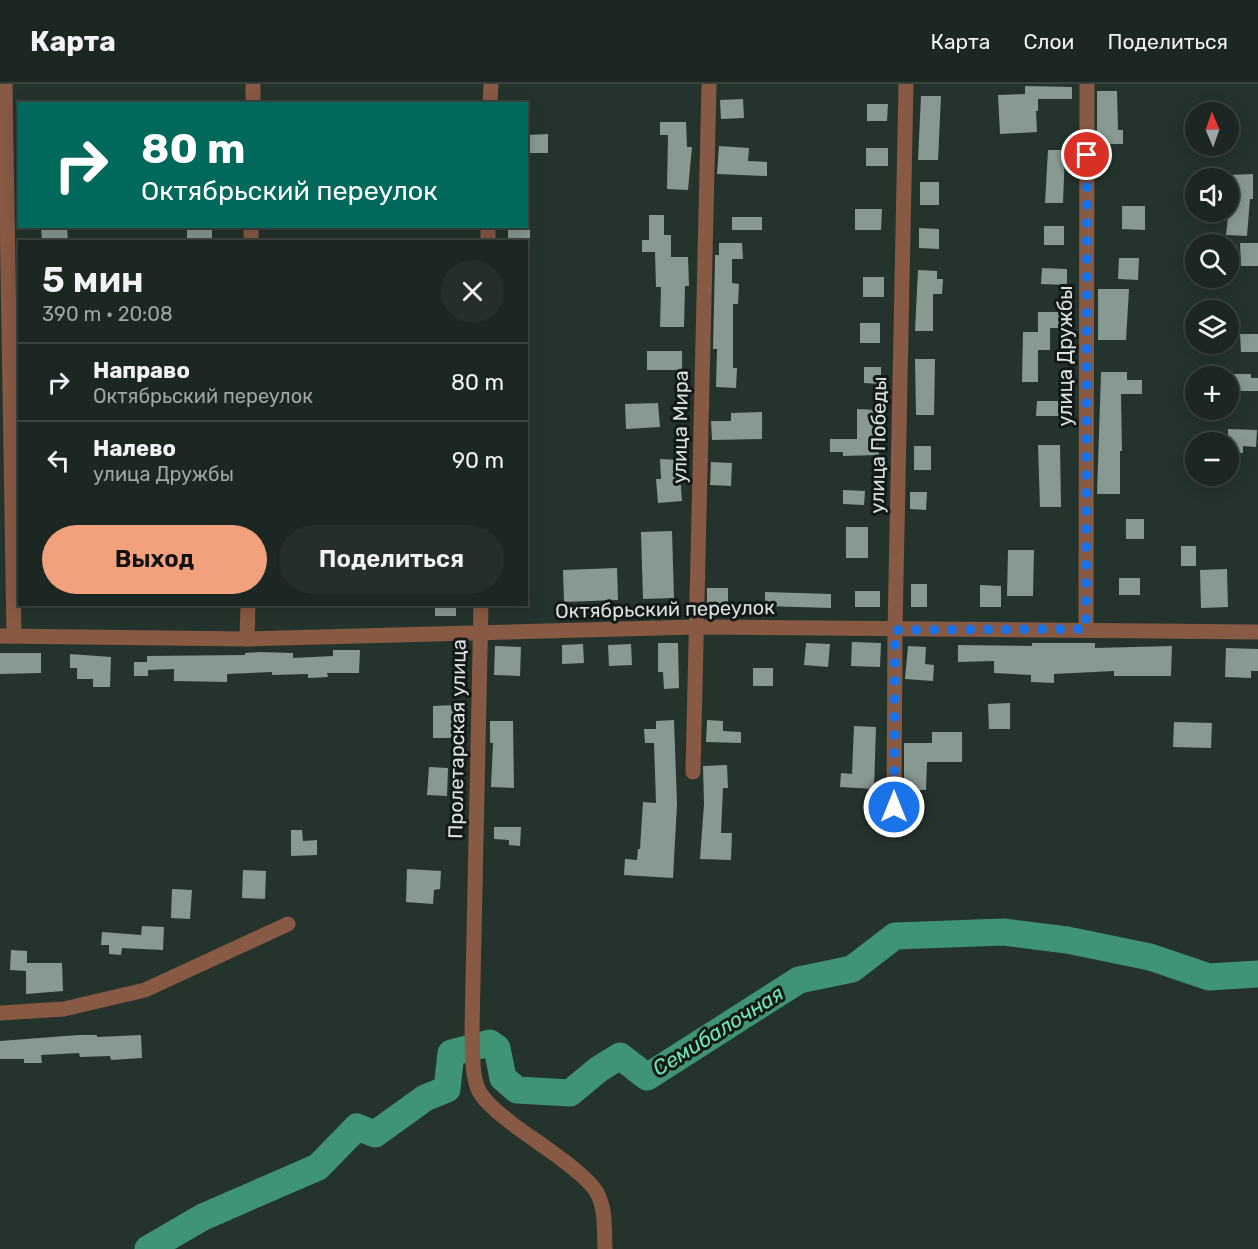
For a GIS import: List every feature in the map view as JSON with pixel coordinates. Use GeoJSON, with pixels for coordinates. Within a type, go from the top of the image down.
{"type":"FeatureCollection","features":[{"type":"Feature","properties":{"kind":"street"},"geometry":{"type":"LineString","coordinates":[[5,84],[7,636]]}},
{"type":"Feature","properties":{"kind":"street"},"geometry":{"type":"LineString","coordinates":[[252,102],[253,84]]}},
{"type":"Feature","properties":{"kind":"street"},"geometry":{"type":"LineString","coordinates":[[490,84],[490,102]]}},
{"type":"Feature","properties":{"kind":"street","name":"улица Мира"},"geometry":{"type":"LineString","coordinates":[[693,772],[709,84]]}},
{"type":"Feature","properties":{"kind":"street","name":"улица Победы"},"geometry":{"type":"LineString","coordinates":[[894,807],[895,630],[906,84]]}},
{"type":"Feature","properties":{"kind":"street","name":"улица Дружбы"},"geometry":{"type":"LineString","coordinates":[[1086,629],[1087,84]]}},
{"type":"Feature","properties":{"kind":"street"},"geometry":{"type":"LineString","coordinates":[[247,639],[248,606]]}},
{"type":"Feature","properties":{"kind":"street","name":"Пролетарская улица"},"geometry":{"type":"LineString","coordinates":[[481,606],[472,1029],[478,1089],[486,1100],[541,1147],[587,1179],[598,1194],[603,1213],[605,1249]]}},
{"type":"Feature","properties":{"kind":"street","name":"Октябрьский переулок"},"geometry":{"type":"LineString","coordinates":[[7,636],[247,639],[480,635],[697,627],[1258,632]]}},
{"type":"Feature","properties":{"kind":"street"},"geometry":{"type":"LineString","coordinates":[[0,1013],[64,1009],[145,990],[288,924]]}},
{"type":"Feature","properties":{"kind":"building"},"geometry":{"type":"Polygon","coordinates":[[[1025,86],[1072,87],[1072,99],[1038,99],[1037,132],[1000,134],[998,95],[1025,94],[1025,86]]]}},
{"type":"Feature","properties":{"kind":"building"},"geometry":{"type":"Polygon","coordinates":[[[1097,91],[1117,91],[1118,130],[1123,130],[1123,144],[1097,144],[1097,91]]]}},
{"type":"Feature","properties":{"kind":"building"},"geometry":{"type":"Polygon","coordinates":[[[921,96],[941,96],[938,160],[918,160],[921,96]]]}},
{"type":"Feature","properties":{"kind":"building"},"geometry":{"type":"Polygon","coordinates":[[[743,99],[744,118],[721,119],[720,100],[743,99]]]}},
{"type":"Feature","properties":{"kind":"building"},"geometry":{"type":"Polygon","coordinates":[[[867,104],[888,104],[887,121],[867,121],[867,104]]]}},
{"type":"Feature","properties":{"kind":"building"},"geometry":{"type":"Polygon","coordinates":[[[660,122],[686,122],[687,147],[692,147],[688,190],[667,189],[668,135],[660,135],[660,122]]]}},
{"type":"Feature","properties":{"kind":"building"},"geometry":{"type":"Polygon","coordinates":[[[548,134],[548,153],[528,153],[528,135],[548,134]]]}},
{"type":"Feature","properties":{"kind":"building"},"geometry":{"type":"Polygon","coordinates":[[[719,146],[749,148],[748,161],[767,162],[767,176],[717,174],[719,146]]]}},
{"type":"Feature","properties":{"kind":"building"},"geometry":{"type":"Polygon","coordinates":[[[866,148],[888,148],[888,166],[866,166],[866,148]]]}},
{"type":"Feature","properties":{"kind":"building"},"geometry":{"type":"Polygon","coordinates":[[[1048,150],[1065,150],[1063,203],[1045,203],[1048,150]]]}},
{"type":"Feature","properties":{"kind":"building"},"geometry":{"type":"Polygon","coordinates":[[[1253,174],[1253,199],[1250,199],[1247,236],[1226,234],[1227,222],[1239,222],[1239,175],[1253,174]]]}},
{"type":"Feature","properties":{"kind":"building"},"geometry":{"type":"Polygon","coordinates":[[[920,182],[939,182],[939,205],[920,205],[920,182]]]}},
{"type":"Feature","properties":{"kind":"building"},"geometry":{"type":"Polygon","coordinates":[[[1122,206],[1145,206],[1145,230],[1122,229],[1122,206]]]}},
{"type":"Feature","properties":{"kind":"building"},"geometry":{"type":"Polygon","coordinates":[[[855,209],[882,209],[881,230],[855,230],[855,209]]]}},
{"type":"Feature","properties":{"kind":"building"},"geometry":{"type":"Polygon","coordinates":[[[649,215],[664,215],[664,235],[671,235],[671,257],[688,257],[689,286],[685,286],[684,327],[660,327],[661,287],[656,287],[655,252],[642,252],[642,240],[649,240],[649,215]]]}},
{"type":"Feature","properties":{"kind":"building"},"geometry":{"type":"Polygon","coordinates":[[[732,217],[762,217],[762,230],[732,230],[732,217]]]}},
{"type":"Feature","properties":{"kind":"building"},"geometry":{"type":"Polygon","coordinates":[[[530,226],[530,242],[528,240],[508,240],[508,228],[528,228],[530,226]]]}},
{"type":"Feature","properties":{"kind":"building"},"geometry":{"type":"Polygon","coordinates":[[[1044,226],[1064,226],[1064,245],[1044,245],[1044,226]]]}},
{"type":"Feature","properties":{"kind":"building"},"geometry":{"type":"Polygon","coordinates":[[[41,228],[67,228],[68,240],[42,240],[41,228]]]}},
{"type":"Feature","properties":{"kind":"building"},"geometry":{"type":"Polygon","coordinates":[[[187,228],[212,228],[212,240],[187,240],[187,228]]]}},
{"type":"Feature","properties":{"kind":"building"},"geometry":{"type":"Polygon","coordinates":[[[919,228],[939,229],[939,249],[919,248],[919,228]]]}},
{"type":"Feature","properties":{"kind":"building"},"geometry":{"type":"Polygon","coordinates":[[[719,243],[742,243],[743,259],[732,259],[732,283],[739,284],[738,304],[733,304],[733,368],[737,368],[736,388],[716,387],[717,349],[713,349],[715,255],[719,255],[719,243]]]}},
{"type":"Feature","properties":{"kind":"building"},"geometry":{"type":"Polygon","coordinates":[[[1240,243],[1258,243],[1258,266],[1241,266],[1240,243]]]}},
{"type":"Feature","properties":{"kind":"building"},"geometry":{"type":"Polygon","coordinates":[[[1119,258],[1139,258],[1138,280],[1118,279],[1119,258]]]}},
{"type":"Feature","properties":{"kind":"building"},"geometry":{"type":"Polygon","coordinates":[[[1042,268],[1067,269],[1067,285],[1041,284],[1042,268]]]}},
{"type":"Feature","properties":{"kind":"building"},"geometry":{"type":"Polygon","coordinates":[[[918,270],[937,271],[937,279],[943,279],[942,294],[933,294],[933,331],[915,331],[918,270]]]}},
{"type":"Feature","properties":{"kind":"building"},"geometry":{"type":"Polygon","coordinates":[[[863,277],[884,277],[884,297],[863,297],[863,277]]]}},
{"type":"Feature","properties":{"kind":"building"},"geometry":{"type":"Polygon","coordinates":[[[1098,289],[1129,289],[1126,340],[1098,340],[1098,289]]]}},
{"type":"Feature","properties":{"kind":"building"},"geometry":{"type":"Polygon","coordinates":[[[1038,312],[1065,312],[1065,328],[1050,328],[1050,350],[1038,350],[1038,382],[1022,382],[1023,332],[1038,332],[1038,312]]]}},
{"type":"Feature","properties":{"kind":"building"},"geometry":{"type":"Polygon","coordinates":[[[860,323],[880,323],[880,343],[860,343],[860,323]]]}},
{"type":"Feature","properties":{"kind":"building"},"geometry":{"type":"Polygon","coordinates":[[[1240,334],[1258,334],[1258,352],[1241,352],[1240,334]]]}},
{"type":"Feature","properties":{"kind":"building"},"geometry":{"type":"Polygon","coordinates":[[[647,351],[682,351],[682,370],[647,370],[647,351]]]}},
{"type":"Feature","properties":{"kind":"building"},"geometry":{"type":"Polygon","coordinates":[[[915,359],[935,359],[934,415],[916,415],[915,359]]]}},
{"type":"Feature","properties":{"kind":"building"},"geometry":{"type":"Polygon","coordinates":[[[864,367],[881,367],[881,384],[864,383],[864,367]]]}},
{"type":"Feature","properties":{"kind":"building"},"geometry":{"type":"Polygon","coordinates":[[[1101,372],[1127,372],[1127,380],[1142,380],[1142,394],[1121,394],[1120,494],[1097,494],[1101,372]]]}},
{"type":"Feature","properties":{"kind":"building"},"geometry":{"type":"Polygon","coordinates":[[[1239,374],[1251,374],[1251,378],[1258,378],[1258,391],[1239,391],[1239,374]]]}},
{"type":"Feature","properties":{"kind":"building"},"geometry":{"type":"Polygon","coordinates":[[[1037,401],[1062,401],[1062,416],[1036,416],[1037,401]]]}},
{"type":"Feature","properties":{"kind":"building"},"geometry":{"type":"Polygon","coordinates":[[[658,403],[660,427],[626,429],[625,404],[658,403]]]}},
{"type":"Feature","properties":{"kind":"building"},"geometry":{"type":"Polygon","coordinates":[[[857,409],[876,410],[876,438],[879,438],[879,455],[843,456],[843,452],[830,452],[830,439],[857,439],[857,409]]]}},
{"type":"Feature","properties":{"kind":"building"},"geometry":{"type":"Polygon","coordinates":[[[762,412],[762,439],[712,440],[711,421],[731,421],[731,413],[762,412]]]}},
{"type":"Feature","properties":{"kind":"building"},"geometry":{"type":"Polygon","coordinates":[[[1228,429],[1257,430],[1256,447],[1243,446],[1243,453],[1239,453],[1239,432],[1228,432],[1228,429]]]}},
{"type":"Feature","properties":{"kind":"building"},"geometry":{"type":"Polygon","coordinates":[[[1038,445],[1060,445],[1061,507],[1040,507],[1038,445]]]}},
{"type":"Feature","properties":{"kind":"building"},"geometry":{"type":"Polygon","coordinates":[[[914,446],[931,446],[931,470],[914,470],[914,446]]]}},
{"type":"Feature","properties":{"kind":"building"},"geometry":{"type":"Polygon","coordinates":[[[660,459],[679,460],[682,501],[658,503],[656,479],[661,479],[660,459]]]}},
{"type":"Feature","properties":{"kind":"building"},"geometry":{"type":"Polygon","coordinates":[[[711,462],[732,463],[731,486],[710,485],[711,462]]]}},
{"type":"Feature","properties":{"kind":"building"},"geometry":{"type":"Polygon","coordinates":[[[843,490],[865,491],[864,505],[843,504],[843,490]]]}},
{"type":"Feature","properties":{"kind":"building"},"geometry":{"type":"Polygon","coordinates":[[[910,492],[927,492],[926,510],[910,509],[910,492]]]}},
{"type":"Feature","properties":{"kind":"building"},"geometry":{"type":"Polygon","coordinates":[[[1126,519],[1144,519],[1144,539],[1126,539],[1126,519]]]}},
{"type":"Feature","properties":{"kind":"building"},"geometry":{"type":"Polygon","coordinates":[[[846,527],[868,527],[868,558],[846,558],[846,527]]]}},
{"type":"Feature","properties":{"kind":"building"},"geometry":{"type":"Polygon","coordinates":[[[672,531],[674,598],[643,599],[641,532],[672,531]]]}},
{"type":"Feature","properties":{"kind":"building"},"geometry":{"type":"Polygon","coordinates":[[[1181,546],[1196,546],[1196,566],[1181,566],[1181,546]]]}},
{"type":"Feature","properties":{"kind":"building"},"geometry":{"type":"Polygon","coordinates":[[[1008,550],[1034,550],[1033,596],[1007,596],[1008,550]]]}},
{"type":"Feature","properties":{"kind":"building"},"geometry":{"type":"Polygon","coordinates":[[[617,568],[618,600],[564,602],[563,570],[617,568]]]}},
{"type":"Feature","properties":{"kind":"building"},"geometry":{"type":"Polygon","coordinates":[[[1227,569],[1228,607],[1201,608],[1200,570],[1227,569]]]}},
{"type":"Feature","properties":{"kind":"building"},"geometry":{"type":"Polygon","coordinates":[[[1119,578],[1140,578],[1140,595],[1119,595],[1119,578]]]}},
{"type":"Feature","properties":{"kind":"building"},"geometry":{"type":"Polygon","coordinates":[[[911,584],[927,584],[927,607],[911,607],[911,584]]]}},
{"type":"Feature","properties":{"kind":"building"},"geometry":{"type":"Polygon","coordinates":[[[980,585],[1001,586],[1001,607],[980,607],[980,585]]]}},
{"type":"Feature","properties":{"kind":"building"},"geometry":{"type":"Polygon","coordinates":[[[707,588],[728,588],[728,605],[707,605],[707,588]]]}},
{"type":"Feature","properties":{"kind":"building"},"geometry":{"type":"Polygon","coordinates":[[[855,591],[880,591],[880,607],[855,607],[855,591]]]}},
{"type":"Feature","properties":{"kind":"building"},"geometry":{"type":"Polygon","coordinates":[[[765,592],[831,594],[831,608],[765,606],[765,592]]]}},
{"type":"Feature","properties":{"kind":"building"},"geometry":{"type":"Polygon","coordinates":[[[435,606],[456,606],[456,616],[435,616],[435,606]]]}},
{"type":"Feature","properties":{"kind":"building"},"geometry":{"type":"Polygon","coordinates":[[[852,642],[881,643],[880,667],[851,666],[852,642]]]}},
{"type":"Feature","properties":{"kind":"building"},"geometry":{"type":"Polygon","coordinates":[[[658,643],[678,643],[679,688],[664,689],[663,672],[658,672],[658,643]]]}},
{"type":"Feature","properties":{"kind":"building"},"geometry":{"type":"Polygon","coordinates":[[[806,643],[830,644],[828,667],[804,665],[806,643]]]}},
{"type":"Feature","properties":{"kind":"building"},"geometry":{"type":"Polygon","coordinates":[[[1032,643],[1095,643],[1095,648],[1172,646],[1171,676],[1114,676],[1114,671],[1054,674],[1054,683],[1031,682],[1031,675],[994,673],[994,661],[958,662],[958,645],[1032,646],[1032,643]]]}},
{"type":"Feature","properties":{"kind":"building"},"geometry":{"type":"Polygon","coordinates":[[[583,644],[584,663],[562,664],[562,645],[583,644]]]}},
{"type":"Feature","properties":{"kind":"building"},"geometry":{"type":"Polygon","coordinates":[[[631,644],[632,665],[609,666],[608,645],[631,644]]]}},
{"type":"Feature","properties":{"kind":"building"},"geometry":{"type":"Polygon","coordinates":[[[495,646],[521,647],[520,676],[494,675],[495,646]]]}},
{"type":"Feature","properties":{"kind":"building"},"geometry":{"type":"Polygon","coordinates":[[[908,646],[926,647],[925,664],[934,665],[933,681],[905,679],[908,646]]]}},
{"type":"Feature","properties":{"kind":"building"},"geometry":{"type":"Polygon","coordinates":[[[1226,648],[1258,649],[1258,671],[1251,671],[1251,678],[1225,677],[1226,648]]]}},
{"type":"Feature","properties":{"kind":"building"},"geometry":{"type":"Polygon","coordinates":[[[333,650],[360,650],[359,673],[327,673],[328,677],[308,678],[308,674],[272,675],[272,672],[227,674],[227,682],[174,681],[174,669],[148,670],[148,676],[134,676],[134,662],[147,662],[147,656],[245,655],[245,653],[260,652],[293,653],[293,658],[333,656],[333,650]]]}},
{"type":"Feature","properties":{"kind":"building"},"geometry":{"type":"Polygon","coordinates":[[[0,653],[41,653],[41,673],[0,674],[0,653]]]}},
{"type":"Feature","properties":{"kind":"building"},"geometry":{"type":"Polygon","coordinates":[[[70,654],[111,657],[110,687],[93,687],[93,679],[77,679],[77,668],[70,668],[70,654]]]}},
{"type":"Feature","properties":{"kind":"building"},"geometry":{"type":"Polygon","coordinates":[[[753,668],[773,668],[773,686],[753,686],[753,668]]]}},
{"type":"Feature","properties":{"kind":"building"},"geometry":{"type":"Polygon","coordinates":[[[1010,703],[1010,729],[989,729],[988,704],[1010,703]]]}},
{"type":"Feature","properties":{"kind":"building"},"geometry":{"type":"Polygon","coordinates":[[[455,705],[455,738],[433,738],[433,706],[455,705]]]}},
{"type":"Feature","properties":{"kind":"building"},"geometry":{"type":"Polygon","coordinates":[[[674,720],[677,804],[673,878],[624,875],[625,859],[637,860],[638,849],[640,849],[643,802],[656,803],[654,743],[645,743],[644,729],[656,729],[656,721],[674,720]]]}},
{"type":"Feature","properties":{"kind":"building"},"geometry":{"type":"Polygon","coordinates":[[[707,720],[723,721],[723,731],[741,732],[741,743],[706,742],[707,720]]]}},
{"type":"Feature","properties":{"kind":"building"},"geometry":{"type":"Polygon","coordinates":[[[490,721],[513,721],[514,788],[491,787],[493,743],[490,743],[490,721]]]}},
{"type":"Feature","properties":{"kind":"building"},"geometry":{"type":"Polygon","coordinates":[[[1174,722],[1212,723],[1211,748],[1173,747],[1174,722]]]}},
{"type":"Feature","properties":{"kind":"building"},"geometry":{"type":"Polygon","coordinates":[[[854,726],[876,727],[874,789],[840,787],[841,773],[852,774],[854,726]]]}},
{"type":"Feature","properties":{"kind":"building"},"geometry":{"type":"Polygon","coordinates":[[[932,732],[962,732],[962,762],[927,762],[926,790],[904,790],[904,743],[932,743],[932,732]]]}},
{"type":"Feature","properties":{"kind":"building"},"geometry":{"type":"Polygon","coordinates":[[[727,765],[728,788],[723,788],[721,833],[732,833],[731,860],[700,859],[704,804],[703,766],[727,765]]]}},
{"type":"Feature","properties":{"kind":"building"},"geometry":{"type":"Polygon","coordinates":[[[429,767],[448,768],[447,796],[427,795],[429,767]]]}},
{"type":"Feature","properties":{"kind":"building"},"geometry":{"type":"Polygon","coordinates":[[[494,827],[521,827],[520,846],[509,845],[509,840],[494,839],[494,827]]]}},
{"type":"Feature","properties":{"kind":"building"},"geometry":{"type":"Polygon","coordinates":[[[291,830],[302,830],[303,841],[317,840],[317,855],[291,856],[291,830]]]}},
{"type":"Feature","properties":{"kind":"building"},"geometry":{"type":"Polygon","coordinates":[[[407,869],[441,871],[440,889],[434,890],[433,904],[406,902],[407,869]]]}},
{"type":"Feature","properties":{"kind":"building"},"geometry":{"type":"Polygon","coordinates":[[[243,870],[266,871],[265,899],[242,898],[243,870]]]}},
{"type":"Feature","properties":{"kind":"building"},"geometry":{"type":"Polygon","coordinates":[[[172,889],[192,890],[190,919],[171,918],[172,889]]]}},
{"type":"Feature","properties":{"kind":"building"},"geometry":{"type":"Polygon","coordinates":[[[142,926],[164,927],[163,950],[122,948],[121,955],[109,954],[109,945],[101,945],[102,932],[141,935],[142,926]]]}},
{"type":"Feature","properties":{"kind":"building"},"geometry":{"type":"Polygon","coordinates":[[[11,950],[27,951],[27,963],[62,963],[63,991],[26,994],[26,971],[10,970],[11,950]]]}},
{"type":"Feature","properties":{"kind":"building"},"geometry":{"type":"Polygon","coordinates":[[[97,1035],[97,1037],[141,1035],[142,1058],[111,1060],[110,1056],[80,1057],[79,1053],[41,1055],[42,1063],[24,1063],[24,1059],[0,1059],[0,1041],[97,1035]]]}},
{"type":"Feature","properties":{"kind":"waterway","name":"Семибалочная"},"geometry":{"type":"LineString","coordinates":[[148,1249],[203,1217],[318,1167],[357,1127],[375,1134],[425,1098],[447,1089],[451,1053],[490,1043],[497,1048],[503,1078],[517,1090],[570,1093],[599,1069],[620,1056],[647,1077],[799,980],[852,969],[895,936],[1004,932],[1067,940],[1150,957],[1209,977],[1258,974]]}},
{"type":"Feature","properties":{"kind":"route"},"geometry":{"type":"LineString","coordinates":[[894,807],[895,630],[1086,629],[1087,155]]}}]}
